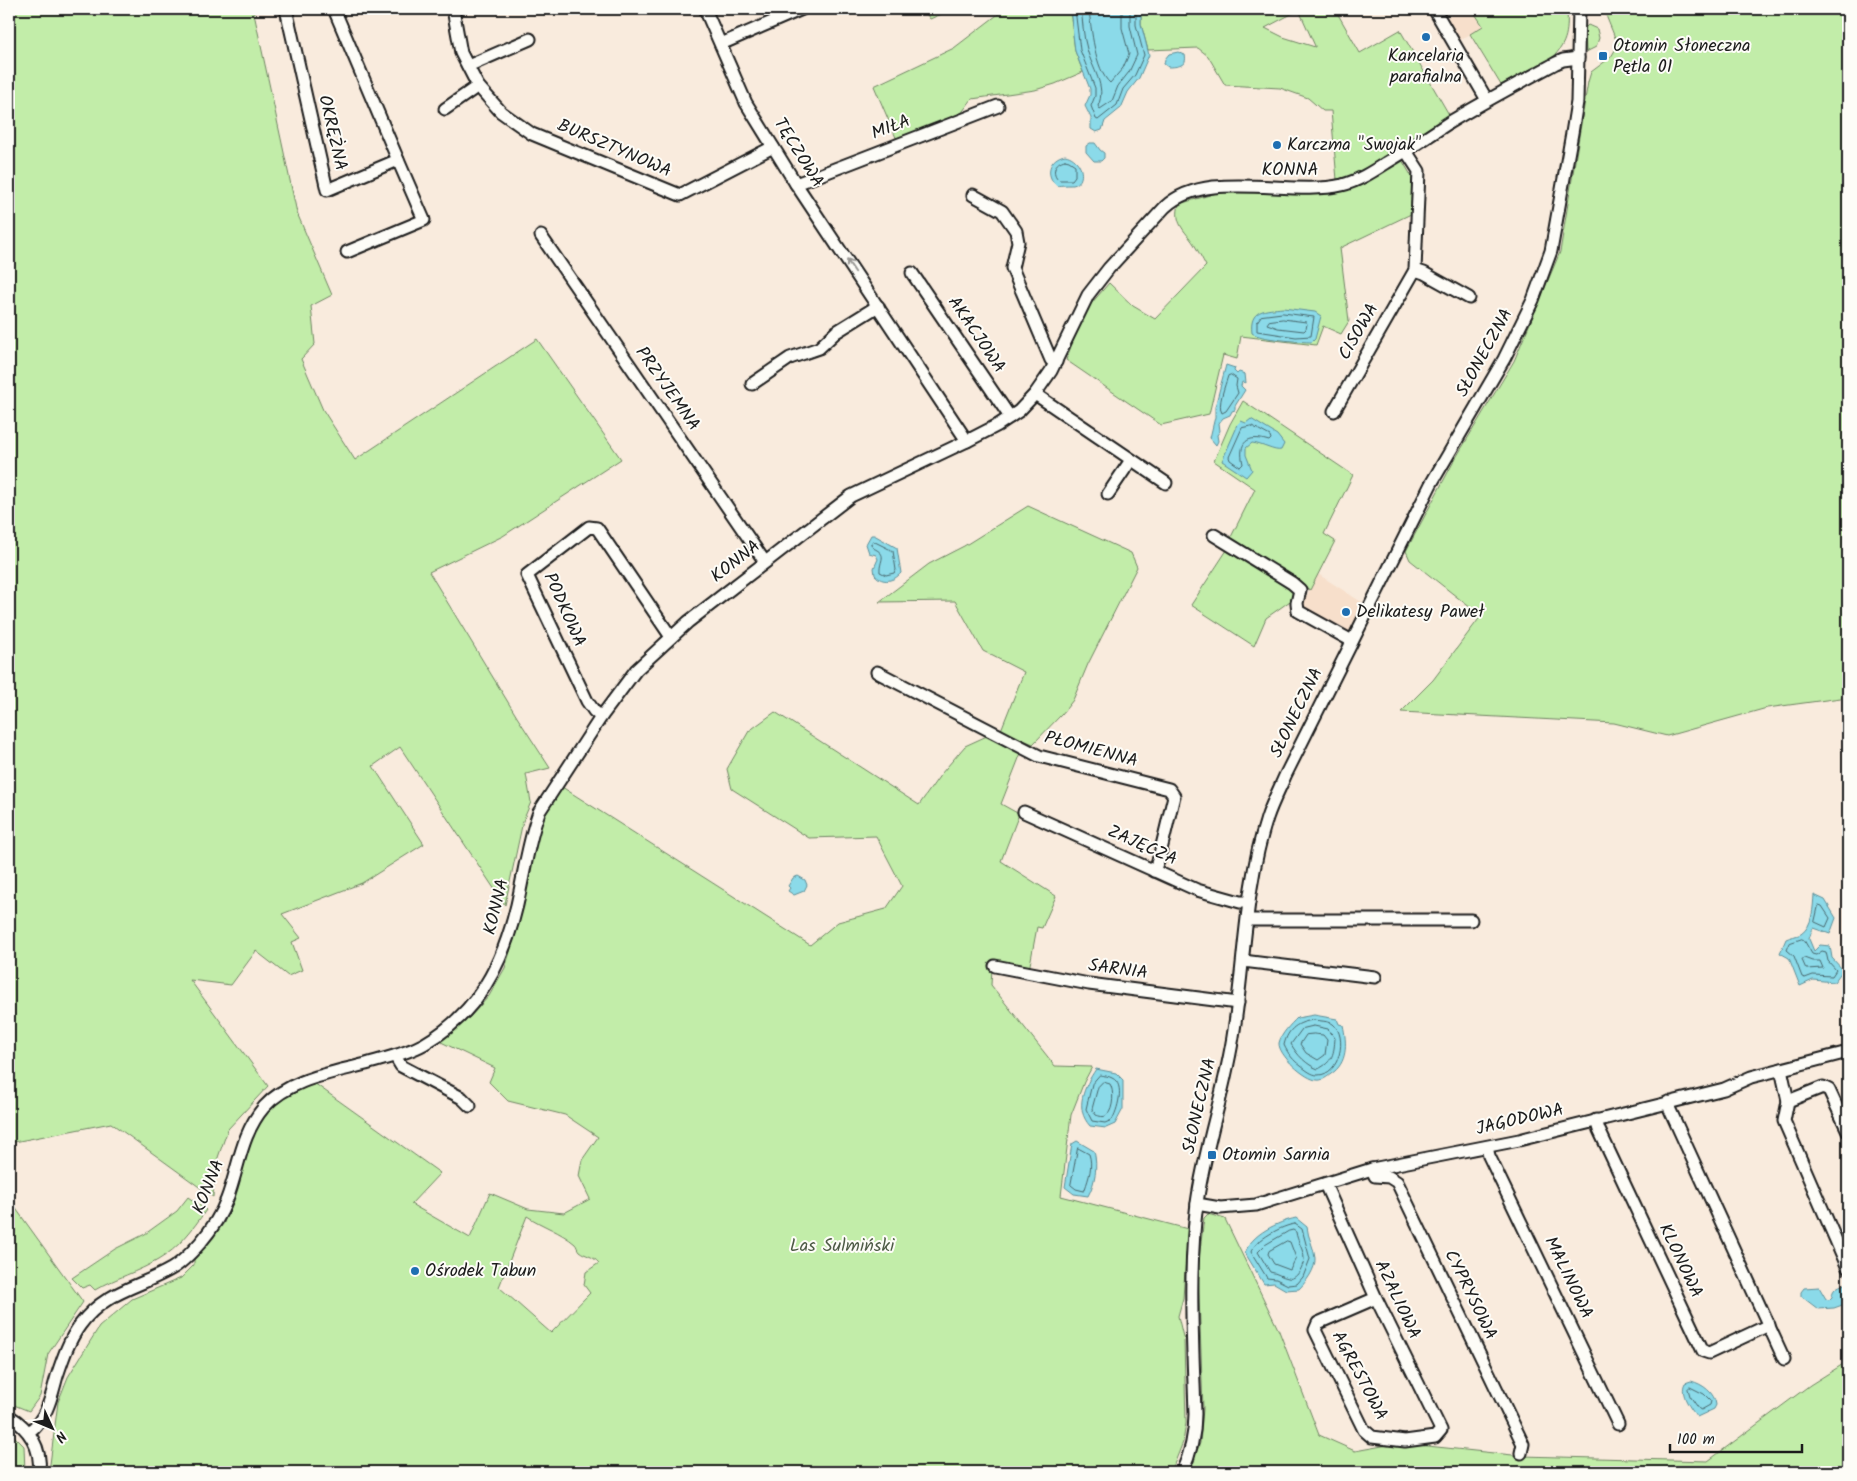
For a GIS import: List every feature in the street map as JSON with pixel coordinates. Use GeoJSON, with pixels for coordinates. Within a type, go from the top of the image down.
{"type":"FeatureCollection","features":[{"type":"Feature","properties":{"kind":"street","name":"OKRĘŻNA"},"geometry":{"type":"LineString","coordinates":[[286,9],[327,190],[398,160]]}},
{"type":"Feature","properties":{"kind":"street"},"geometry":{"type":"LineString","coordinates":[[334,9],[424,220],[347,252]]}},
{"type":"Feature","properties":{"kind":"street","name":"BURSZTYNOWA"},"geometry":{"type":"LineString","coordinates":[[453,9],[460,49],[478,86],[501,112],[532,134],[680,195],[773,147]]}},
{"type":"Feature","properties":{"kind":"street","name":"TĘCZOWA"},"geometry":{"type":"LineString","coordinates":[[706,9],[746,103],[796,184],[967,442]]}},
{"type":"Feature","properties":{"kind":"street"},"geometry":{"type":"LineString","coordinates":[[721,44],[802,9]]}},
{"type":"Feature","properties":{"kind":"street"},"geometry":{"type":"LineString","coordinates":[[1434,9],[1487,100]]}},
{"type":"Feature","properties":{"kind":"street","name":"SŁONECZNA"},"geometry":{"type":"LineString","coordinates":[[1182,1472],[1187,1463],[1195,1433],[1196,1414],[1191,1301],[1197,1204],[1204,1164],[1234,1033],[1249,902],[1260,840],[1268,815],[1352,641],[1431,484],[1504,359],[1534,300],[1551,251],[1576,102],[1579,9]]}},
{"type":"Feature","properties":{"kind":"street"},"geometry":{"type":"LineString","coordinates":[[468,66],[530,39]]}},
{"type":"Feature","properties":{"kind":"street","name":"KONNA"},"geometry":{"type":"LineString","coordinates":[[29,1432],[38,1424],[48,1409],[69,1342],[88,1315],[110,1296],[172,1268],[192,1252],[214,1224],[226,1200],[245,1138],[256,1118],[266,1106],[284,1091],[304,1081],[395,1056],[424,1044],[455,1021],[472,1004],[491,978],[503,953],[539,812],[601,717],[636,670],[671,637],[851,496],[967,442],[1010,417],[1035,394],[1056,362],[1074,322],[1093,287],[1176,198],[1202,189],[1224,187],[1310,189],[1338,186],[1358,180],[1487,100],[1556,63],[1578,58]]}},
{"type":"Feature","properties":{"kind":"street"},"geometry":{"type":"LineString","coordinates":[[445,109],[478,86]]}},
{"type":"Feature","properties":{"kind":"street","name":"MIŁA"},"geometry":{"type":"LineString","coordinates":[[796,184],[998,106]]}},
{"type":"Feature","properties":{"kind":"street","name":"CISOWA"},"geometry":{"type":"LineString","coordinates":[[1334,411],[1415,270],[1419,171],[1406,151]]}},
{"type":"Feature","properties":{"kind":"street"},"geometry":{"type":"LineString","coordinates":[[973,194],[1002,211],[1016,231],[1018,242],[1012,268],[1051,360],[1056,362]]}},
{"type":"Feature","properties":{"kind":"street","name":"PRZYJEMNA"},"geometry":{"type":"LineString","coordinates":[[541,236],[765,562]]}},
{"type":"Feature","properties":{"kind":"street"},"geometry":{"type":"LineString","coordinates":[[1415,270],[1424,273],[1468,298]]}},
{"type":"Feature","properties":{"kind":"street","name":"AKACJOWA"},"geometry":{"type":"LineString","coordinates":[[912,273],[1010,417]]}},
{"type":"Feature","properties":{"kind":"street"},"geometry":{"type":"LineString","coordinates":[[752,384],[790,358],[819,348],[836,332],[878,306]]}},
{"type":"Feature","properties":{"kind":"street"},"geometry":{"type":"LineString","coordinates":[[1035,394],[1166,483]]}},
{"type":"Feature","properties":{"kind":"street"},"geometry":{"type":"LineString","coordinates":[[1108,494],[1131,460]]}},
{"type":"Feature","properties":{"kind":"street","name":"PODKOWA"},"geometry":{"type":"LineString","coordinates":[[601,717],[587,701],[527,574],[589,527],[597,528],[671,637]]}},
{"type":"Feature","properties":{"kind":"street"},"geometry":{"type":"LineString","coordinates":[[1214,535],[1292,583],[1300,590],[1297,603],[1298,612],[1352,641]]}},
{"type":"Feature","properties":{"kind":"street","name":"PŁOMIENNA"},"geometry":{"type":"LineString","coordinates":[[877,672],[1039,756],[1169,789],[1174,796],[1159,858],[1154,870]]}},
{"type":"Feature","properties":{"kind":"street","name":"ZAJĘCZA"},"geometry":{"type":"LineString","coordinates":[[1024,812],[1197,890],[1240,902],[1249,902]]}},
{"type":"Feature","properties":{"kind":"street"},"geometry":{"type":"LineString","coordinates":[[1248,920],[1471,920]]}},
{"type":"Feature","properties":{"kind":"street"},"geometry":{"type":"LineString","coordinates":[[1243,961],[1375,977]]}},
{"type":"Feature","properties":{"kind":"street","name":"SARNIA"},"geometry":{"type":"LineString","coordinates":[[994,966],[1089,984],[1238,1003]]}},
{"type":"Feature","properties":{"kind":"street","name":"JAGODOWA"},"geometry":{"type":"LineString","coordinates":[[1197,1204],[1220,1208],[1250,1206],[1372,1169],[1519,1140],[1724,1089],[1751,1077],[1848,1052]]}},
{"type":"Feature","properties":{"kind":"street"},"geometry":{"type":"LineString","coordinates":[[395,1056],[401,1066],[462,1098],[470,1106]]}},
{"type":"Feature","properties":{"kind":"street"},"geometry":{"type":"LineString","coordinates":[[1781,1069],[1788,1101],[1784,1121],[1846,1253],[1848,1268]]}},
{"type":"Feature","properties":{"kind":"street"},"geometry":{"type":"LineString","coordinates":[[1788,1101],[1823,1087],[1830,1090],[1848,1131]]}},
{"type":"Feature","properties":{"kind":"street"},"geometry":{"type":"LineString","coordinates":[[1668,1102],[1784,1359]]}},
{"type":"Feature","properties":{"kind":"street","name":"KLONOWA"},"geometry":{"type":"LineString","coordinates":[[1596,1120],[1703,1351],[1710,1353],[1769,1325]]}},
{"type":"Feature","properties":{"kind":"street","name":"MALINOWA"},"geometry":{"type":"LineString","coordinates":[[1487,1147],[1489,1156],[1618,1424]]}},
{"type":"Feature","properties":{"kind":"street","name":"CYPRYSOWA"},"geometry":{"type":"LineString","coordinates":[[1372,1169],[1375,1176],[1389,1177],[1397,1182],[1523,1444],[1521,1453]]}},
{"type":"Feature","properties":{"kind":"street","name":"AZALIOWA"},"geometry":{"type":"LineString","coordinates":[[1325,1184],[1376,1298],[1441,1430]]}},
{"type":"Feature","properties":{"kind":"street","name":"AGRESTOWA"},"geometry":{"type":"LineString","coordinates":[[1376,1298],[1318,1323],[1315,1330],[1319,1339],[1364,1430],[1372,1436],[1405,1440],[1435,1437],[1441,1430]]}},
{"type":"Feature","properties":{"kind":"street"},"geometry":{"type":"LineString","coordinates":[[9,1416],[29,1432],[37,1447],[39,1472]]}},
{"type":"Feature","properties":{"kind":"shaded area"},"geometry":{"type":"Polygon","coordinates":[[[1462,9],[1472,9],[1483,27],[1460,40],[1447,17],[1462,9]]]}},
{"type":"Feature","properties":{"kind":"shaded area"},"geometry":{"type":"Polygon","coordinates":[[[1318,574],[1363,603],[1348,633],[1301,607],[1318,574]]]}},
{"type":"Feature","properties":{"kind":"green space"},"geometry":{"type":"Polygon","coordinates":[[[9,9],[253,9],[297,213],[332,295],[311,306],[315,344],[301,359],[323,410],[355,460],[537,339],[621,459],[503,536],[429,572],[550,768],[526,774],[531,802],[523,821],[505,905],[400,747],[373,766],[424,844],[362,883],[282,914],[301,938],[292,942],[302,970],[288,976],[256,951],[231,985],[190,980],[268,1086],[228,1129],[215,1166],[213,1197],[111,1123],[9,1143],[9,9]]]}},
{"type":"Feature","properties":{"kind":"green space"},"geometry":{"type":"Polygon","coordinates":[[[923,9],[953,9],[930,19],[923,9]]]}},
{"type":"Feature","properties":{"kind":"green space"},"geometry":{"type":"Polygon","coordinates":[[[1005,9],[1070,9],[1075,51],[1083,72],[1035,90],[972,99],[960,115],[897,140],[874,86],[954,48],[1005,9]]]}},
{"type":"Feature","properties":{"kind":"green space"},"geometry":{"type":"Polygon","coordinates":[[[1141,9],[1335,9],[1360,53],[1400,30],[1451,118],[1352,178],[1337,180],[1331,111],[1323,111],[1308,98],[1280,88],[1225,85],[1208,56],[1198,48],[1148,50],[1141,24],[1141,9]],[[1299,10],[1265,28],[1283,37],[1315,46],[1299,10]]]}},
{"type":"Feature","properties":{"kind":"green space"},"geometry":{"type":"Polygon","coordinates":[[[1472,9],[1567,9],[1566,35],[1561,47],[1552,58],[1501,85],[1470,34],[1483,26],[1472,9]]]}},
{"type":"Feature","properties":{"kind":"green space"},"geometry":{"type":"Polygon","coordinates":[[[1605,9],[1848,9],[1848,697],[1767,708],[1667,736],[1614,723],[1401,712],[1433,680],[1481,616],[1410,560],[1406,551],[1454,461],[1514,361],[1560,252],[1588,82],[1591,72],[1611,57],[1618,45],[1605,9]]]}},
{"type":"Feature","properties":{"kind":"green space"},"geometry":{"type":"Polygon","coordinates":[[[1588,25],[1597,29],[1599,38],[1596,47],[1586,52],[1585,28],[1588,25]]]}},
{"type":"Feature","properties":{"kind":"green space"},"geometry":{"type":"Polygon","coordinates":[[[1402,160],[1412,177],[1411,214],[1340,248],[1349,321],[1341,334],[1323,326],[1316,345],[1241,336],[1237,359],[1223,355],[1209,414],[1161,425],[1066,360],[1079,325],[1090,305],[1109,283],[1133,306],[1155,319],[1206,266],[1179,221],[1179,204],[1220,192],[1305,193],[1357,187],[1402,160]]]}},
{"type":"Feature","properties":{"kind":"green space"},"geometry":{"type":"Polygon","coordinates":[[[1243,401],[1353,475],[1324,534],[1335,541],[1310,590],[1230,539],[1255,489],[1214,461],[1230,424],[1243,401]]]}},
{"type":"Feature","properties":{"kind":"green space"},"geometry":{"type":"Polygon","coordinates":[[[1028,506],[1131,553],[1137,567],[1088,664],[1073,700],[1033,744],[1001,730],[1024,672],[983,651],[955,601],[879,602],[929,564],[964,546],[1028,506]]]}},
{"type":"Feature","properties":{"kind":"green space"},"geometry":{"type":"Polygon","coordinates":[[[1227,550],[1292,591],[1293,599],[1266,618],[1254,646],[1191,605],[1227,550]]]}},
{"type":"Feature","properties":{"kind":"green space","name":"Las Sulmiński"},"geometry":{"type":"Polygon","coordinates":[[[775,712],[919,805],[941,774],[965,746],[989,735],[1021,753],[1001,804],[1019,814],[1001,861],[1056,896],[1042,928],[1037,927],[1029,970],[992,968],[991,985],[1055,1066],[1092,1067],[1071,1115],[1061,1196],[1188,1229],[1183,1298],[1178,1316],[1184,1341],[1186,1423],[1183,1442],[1171,1472],[49,1472],[58,1402],[68,1377],[99,1327],[132,1299],[181,1278],[194,1265],[194,1260],[224,1223],[252,1135],[259,1123],[279,1101],[314,1083],[440,1173],[411,1204],[470,1238],[490,1193],[528,1209],[564,1213],[590,1199],[579,1176],[582,1160],[598,1137],[565,1115],[508,1101],[489,1082],[495,1068],[439,1041],[470,1017],[489,996],[505,968],[518,926],[539,825],[562,787],[810,945],[838,922],[886,909],[902,886],[876,836],[809,838],[732,789],[727,769],[749,731],[775,712]],[[527,1216],[499,1287],[551,1333],[590,1293],[584,1285],[586,1272],[599,1263],[594,1258],[579,1251],[570,1240],[527,1216]]]}},
{"type":"Feature","properties":{"kind":"green space"},"geometry":{"type":"Polygon","coordinates":[[[188,1197],[206,1210],[185,1238],[166,1255],[95,1290],[90,1285],[82,1288],[72,1278],[115,1249],[145,1234],[177,1211],[188,1197]]]}},
{"type":"Feature","properties":{"kind":"green space"},"geometry":{"type":"Polygon","coordinates":[[[9,1199],[83,1302],[48,1354],[40,1396],[29,1411],[9,1403],[9,1199]]]}},
{"type":"Feature","properties":{"kind":"green space"},"geometry":{"type":"Polygon","coordinates":[[[1208,1214],[1225,1219],[1279,1331],[1319,1435],[1355,1451],[1399,1443],[1522,1456],[1708,1461],[1810,1385],[1848,1361],[1848,1472],[1189,1472],[1200,1443],[1203,1409],[1198,1267],[1204,1218],[1208,1214]]]}},
{"type":"Feature","properties":{"kind":"green space"},"geometry":{"type":"Polygon","coordinates":[[[9,1431],[24,1446],[25,1472],[9,1472],[9,1431]]]}},
{"type":"Feature","properties":{"kind":"water"},"geometry":{"type":"Polygon","coordinates":[[[1070,9],[1141,9],[1141,24],[1149,55],[1139,78],[1128,92],[1121,108],[1105,121],[1102,130],[1096,132],[1091,129],[1091,118],[1085,106],[1090,95],[1090,89],[1075,51],[1070,9]]]}},
{"type":"Feature","properties":{"kind":"water"},"geometry":{"type":"Polygon","coordinates":[[[1178,52],[1185,55],[1186,59],[1183,64],[1168,67],[1164,64],[1169,54],[1178,52]]]}},
{"type":"Feature","properties":{"kind":"water"},"geometry":{"type":"Polygon","coordinates":[[[1090,143],[1095,143],[1104,153],[1104,158],[1101,161],[1094,161],[1086,152],[1086,146],[1090,143]]]}},
{"type":"Feature","properties":{"kind":"water"},"geometry":{"type":"Polygon","coordinates":[[[1065,155],[1076,161],[1082,175],[1078,183],[1057,186],[1051,177],[1050,168],[1055,160],[1065,155]]]}},
{"type":"Feature","properties":{"kind":"water"},"geometry":{"type":"Polygon","coordinates":[[[1283,308],[1315,312],[1321,316],[1315,339],[1312,342],[1290,341],[1252,333],[1253,319],[1256,315],[1264,310],[1283,308]]]}},
{"type":"Feature","properties":{"kind":"water"},"geometry":{"type":"Polygon","coordinates":[[[1226,365],[1235,368],[1234,371],[1237,374],[1239,372],[1245,374],[1246,383],[1242,382],[1241,386],[1245,390],[1235,406],[1235,410],[1219,423],[1220,431],[1217,435],[1218,441],[1216,445],[1210,438],[1215,417],[1215,407],[1226,365]]]}},
{"type":"Feature","properties":{"kind":"water"},"geometry":{"type":"Polygon","coordinates":[[[1251,419],[1277,435],[1284,444],[1281,450],[1252,443],[1246,448],[1246,455],[1252,470],[1246,477],[1222,461],[1236,426],[1241,421],[1246,423],[1251,419]]]}},
{"type":"Feature","properties":{"kind":"water"},"geometry":{"type":"Polygon","coordinates":[[[871,535],[897,548],[901,573],[895,578],[881,580],[875,575],[874,568],[878,559],[876,555],[869,553],[866,544],[871,535]]]}},
{"type":"Feature","properties":{"kind":"water"},"geometry":{"type":"Polygon","coordinates":[[[798,876],[805,880],[807,885],[804,891],[794,895],[788,891],[790,888],[788,886],[793,878],[798,876]]]}},
{"type":"Feature","properties":{"kind":"water"},"geometry":{"type":"Polygon","coordinates":[[[1814,895],[1825,900],[1836,918],[1830,934],[1813,928],[1809,939],[1814,951],[1820,945],[1830,946],[1832,958],[1843,970],[1834,982],[1813,980],[1800,986],[1789,958],[1780,953],[1786,939],[1801,934],[1808,926],[1812,916],[1814,895]]]}},
{"type":"Feature","properties":{"kind":"water"},"geometry":{"type":"Polygon","coordinates":[[[1314,1015],[1337,1019],[1339,1024],[1343,1025],[1345,1039],[1345,1052],[1341,1064],[1329,1075],[1319,1080],[1306,1076],[1294,1066],[1283,1054],[1279,1043],[1284,1033],[1297,1018],[1314,1015]]]}},
{"type":"Feature","properties":{"kind":"water"},"geometry":{"type":"Polygon","coordinates":[[[1096,1069],[1116,1073],[1123,1080],[1123,1109],[1115,1124],[1106,1128],[1090,1126],[1083,1112],[1082,1105],[1085,1090],[1096,1069]]]}},
{"type":"Feature","properties":{"kind":"water"},"geometry":{"type":"Polygon","coordinates":[[[1077,1141],[1094,1151],[1095,1174],[1088,1196],[1074,1194],[1065,1187],[1072,1144],[1077,1141]]]}},
{"type":"Feature","properties":{"kind":"water"},"geometry":{"type":"Polygon","coordinates":[[[1296,1218],[1307,1227],[1315,1258],[1312,1271],[1299,1289],[1286,1290],[1274,1283],[1264,1284],[1245,1253],[1248,1246],[1266,1230],[1281,1222],[1296,1218]]]}},
{"type":"Feature","properties":{"kind":"water"},"geometry":{"type":"Polygon","coordinates":[[[1848,1283],[1848,1303],[1834,1308],[1818,1309],[1801,1296],[1804,1288],[1819,1287],[1826,1299],[1829,1300],[1835,1289],[1848,1283]]]}},
{"type":"Feature","properties":{"kind":"water"},"geometry":{"type":"Polygon","coordinates":[[[1691,1381],[1700,1384],[1708,1390],[1716,1405],[1714,1409],[1697,1417],[1686,1401],[1684,1392],[1685,1383],[1691,1381]]]}},
{"type":"Feature","properties":{"kind":"place","name":"Kancelaria parafialna"},"geometry":{"type":"Point","coordinates":[1426,37]}},
{"type":"Feature","properties":{"kind":"place","name":"Otomin Słoneczna Pętla 01"},"geometry":{"type":"Point","coordinates":[1603,56]}},
{"type":"Feature","properties":{"kind":"place","name":"Karczma \"Swojak\""},"geometry":{"type":"Point","coordinates":[1277,145]}},
{"type":"Feature","properties":{"kind":"place","name":"Delikatesy Paweł"},"geometry":{"type":"Point","coordinates":[1346,612]}},
{"type":"Feature","properties":{"kind":"place","name":"Otomin Sarnia"},"geometry":{"type":"Point","coordinates":[1212,1155]}},
{"type":"Feature","properties":{"kind":"place","name":"Ośrodek Tabun"},"geometry":{"type":"Point","coordinates":[415,1271]}}]}
